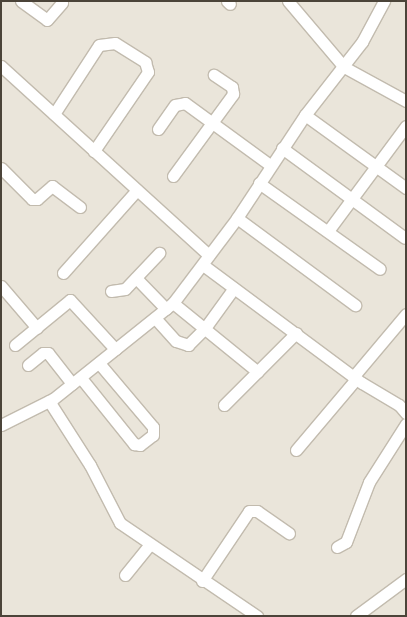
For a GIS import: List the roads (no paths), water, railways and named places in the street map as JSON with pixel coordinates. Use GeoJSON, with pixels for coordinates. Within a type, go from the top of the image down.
{"type":"FeatureCollection","features":[{"type":"Feature","properties":{"kind":"street"},"geometry":{"type":"LineString","coordinates":[[21,1],[47,20],[62,3]]}},
{"type":"Feature","properties":{"kind":"street"},"geometry":{"type":"LineString","coordinates":[[288,1],[344,67],[406,101]]}},
{"type":"Feature","properties":{"kind":"street"},"geometry":{"type":"LineString","coordinates":[[1,425],[49,401],[77,381],[170,306],[237,218],[270,165],[305,115],[344,67],[384,1]]}},
{"type":"Feature","properties":{"kind":"street"},"geometry":{"type":"LineString","coordinates":[[54,114],[99,45],[115,43],[145,62],[149,67],[144,78],[94,151]]}},
{"type":"Feature","properties":{"kind":"street"},"geometry":{"type":"LineString","coordinates":[[1,66],[209,255]]}},
{"type":"Feature","properties":{"kind":"street"},"geometry":{"type":"LineString","coordinates":[[173,176],[214,125],[234,91],[214,75]]}},
{"type":"Feature","properties":{"kind":"street"},"geometry":{"type":"LineString","coordinates":[[158,129],[178,103],[185,103],[270,165]]}},
{"type":"Feature","properties":{"kind":"street"},"geometry":{"type":"LineString","coordinates":[[305,115],[406,188]]}},
{"type":"Feature","properties":{"kind":"street"},"geometry":{"type":"LineString","coordinates":[[328,230],[406,126]]}},
{"type":"Feature","properties":{"kind":"street"},"geometry":{"type":"LineString","coordinates":[[282,148],[405,238]]}},
{"type":"Feature","properties":{"kind":"street"},"geometry":{"type":"LineString","coordinates":[[1,168],[32,199],[37,199],[52,186],[80,207]]}},
{"type":"Feature","properties":{"kind":"street"},"geometry":{"type":"LineString","coordinates":[[259,183],[328,230],[380,269]]}},
{"type":"Feature","properties":{"kind":"street"},"geometry":{"type":"LineString","coordinates":[[63,272],[138,190]]}},
{"type":"Feature","properties":{"kind":"street"},"geometry":{"type":"LineString","coordinates":[[237,218],[355,305]]}},
{"type":"Feature","properties":{"kind":"street"},"geometry":{"type":"LineString","coordinates":[[111,291],[125,289],[159,253]]}},
{"type":"Feature","properties":{"kind":"street"},"geometry":{"type":"LineString","coordinates":[[203,265],[354,378],[400,405],[406,413]]}},
{"type":"Feature","properties":{"kind":"street"},"geometry":{"type":"LineString","coordinates":[[136,278],[170,306],[205,328],[258,372]]}},
{"type":"Feature","properties":{"kind":"street"},"geometry":{"type":"LineString","coordinates":[[1,286],[37,328]]}},
{"type":"Feature","properties":{"kind":"street"},"geometry":{"type":"LineString","coordinates":[[155,318],[183,345],[191,343],[205,328],[234,288]]}},
{"type":"Feature","properties":{"kind":"street"},"geometry":{"type":"LineString","coordinates":[[15,346],[67,301],[72,301],[115,350]]}},
{"type":"Feature","properties":{"kind":"street"},"geometry":{"type":"LineString","coordinates":[[296,450],[406,314]]}},
{"type":"Feature","properties":{"kind":"street"},"geometry":{"type":"LineString","coordinates":[[224,405],[296,333]]}},
{"type":"Feature","properties":{"kind":"street"},"geometry":{"type":"LineString","coordinates":[[28,365],[43,354],[48,353],[77,381],[134,444],[140,445],[153,435],[153,427],[99,363]]}},
{"type":"Feature","properties":{"kind":"street"},"geometry":{"type":"LineString","coordinates":[[49,401],[90,465],[115,516],[128,531],[257,616]]}},
{"type":"Feature","properties":{"kind":"street"},"geometry":{"type":"LineString","coordinates":[[337,547],[346,542],[370,482],[406,424]]}},
{"type":"Feature","properties":{"kind":"street"},"geometry":{"type":"LineString","coordinates":[[202,581],[249,511],[256,511],[289,533]]}},
{"type":"Feature","properties":{"kind":"street"},"geometry":{"type":"LineString","coordinates":[[125,576],[149,545]]}},
{"type":"Feature","properties":{"kind":"street"},"geometry":{"type":"LineString","coordinates":[[356,616],[406,579]]}}]}
